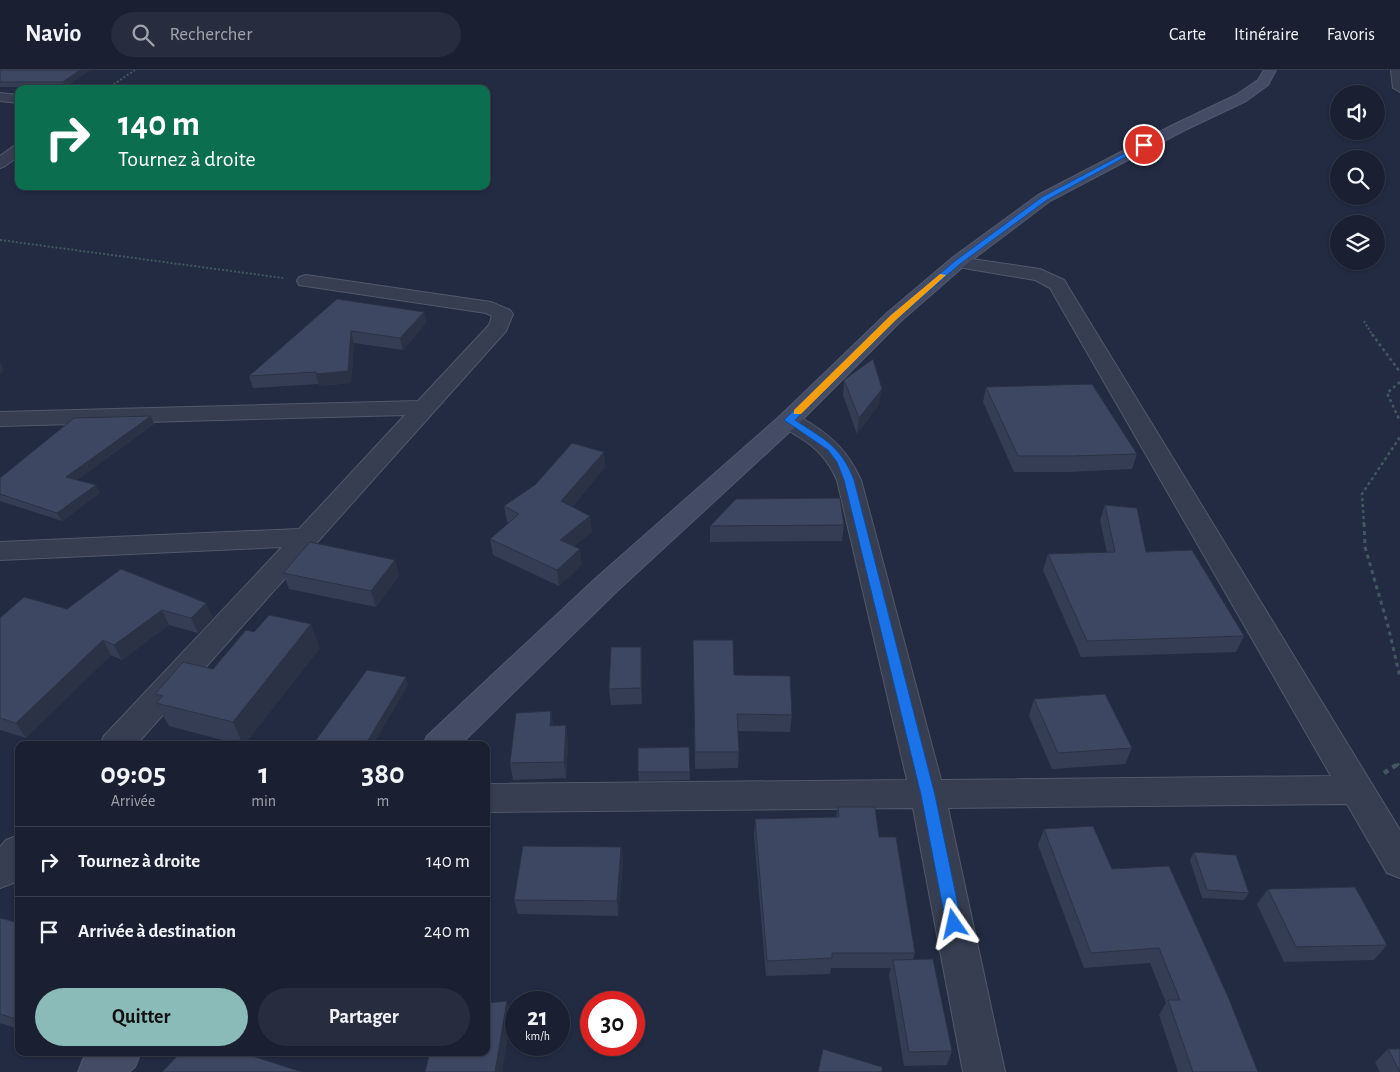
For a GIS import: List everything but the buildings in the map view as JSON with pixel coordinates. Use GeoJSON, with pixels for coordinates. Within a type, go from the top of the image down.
{"type":"FeatureCollection","features":[{"type":"Feature","properties":{"kind":"main road"},"geometry":{"type":"LineString","coordinates":[[443,741],[605,586],[789,420],[894,317],[958,262],[1044,198],[1178,128],[1241,98],[1262,82],[1270,70]]}},
{"type":"Feature","properties":{"kind":"main road"},"geometry":{"type":"LineString","coordinates":[[99,1072],[116,1056]]}},
{"type":"Feature","properties":{"kind":"street"},"geometry":{"type":"LineString","coordinates":[[1397,70],[1400,88]]}},
{"type":"Feature","properties":{"kind":"street"},"geometry":{"type":"LineString","coordinates":[[0,97],[15,98]]}},
{"type":"Feature","properties":{"kind":"street"},"geometry":{"type":"LineString","coordinates":[[0,163],[15,152]]}},
{"type":"Feature","properties":{"kind":"street"},"geometry":{"type":"LineString","coordinates":[[958,262],[1040,275],[1058,284],[1400,862]]}},
{"type":"Feature","properties":{"kind":"street"},"geometry":{"type":"LineString","coordinates":[[120,741],[499,327],[503,314],[491,308],[306,282]]}},
{"type":"Feature","properties":{"kind":"street"},"geometry":{"type":"LineString","coordinates":[[0,419],[425,408]]}},
{"type":"Feature","properties":{"kind":"street"},"geometry":{"type":"LineString","coordinates":[[789,420],[831,448],[842,462],[849,480],[928,795],[984,1072]]}},
{"type":"Feature","properties":{"kind":"street"},"geometry":{"type":"LineString","coordinates":[[0,550],[306,537]]}},
{"type":"Feature","properties":{"kind":"street"},"geometry":{"type":"LineString","coordinates":[[490,798],[1356,790]]}},
{"type":"Feature","properties":{"kind":"street"},"geometry":{"type":"LineString","coordinates":[[0,872],[15,855]]}},
{"type":"Feature","properties":{"kind":"path"},"geometry":{"type":"LineString","coordinates":[[113,85],[135,70]]}},
{"type":"Feature","properties":{"kind":"path"},"geometry":{"type":"LineString","coordinates":[[0,240],[306,282]]}},
{"type":"Feature","properties":{"kind":"path"},"geometry":{"type":"LineString","coordinates":[[1364,321],[1382,350],[1400,372]]}},
{"type":"Feature","properties":{"kind":"path"},"geometry":{"type":"LineString","coordinates":[[1400,382],[1387,393],[1400,421]]}},
{"type":"Feature","properties":{"kind":"path"},"geometry":{"type":"LineString","coordinates":[[1400,437],[1362,494],[1365,547],[1388,626],[1400,677]]}},
{"type":"Feature","properties":{"kind":"slow traffic"},"geometry":{"type":"LineString","coordinates":[[798,412],[894,317],[943,275]]}},
{"type":"Feature","properties":{"kind":"route"},"geometry":{"type":"LineString","coordinates":[[954,924],[928,795],[849,480],[842,462],[831,448],[789,420],[894,317],[958,262],[1044,198],[1144,145]]}}]}
